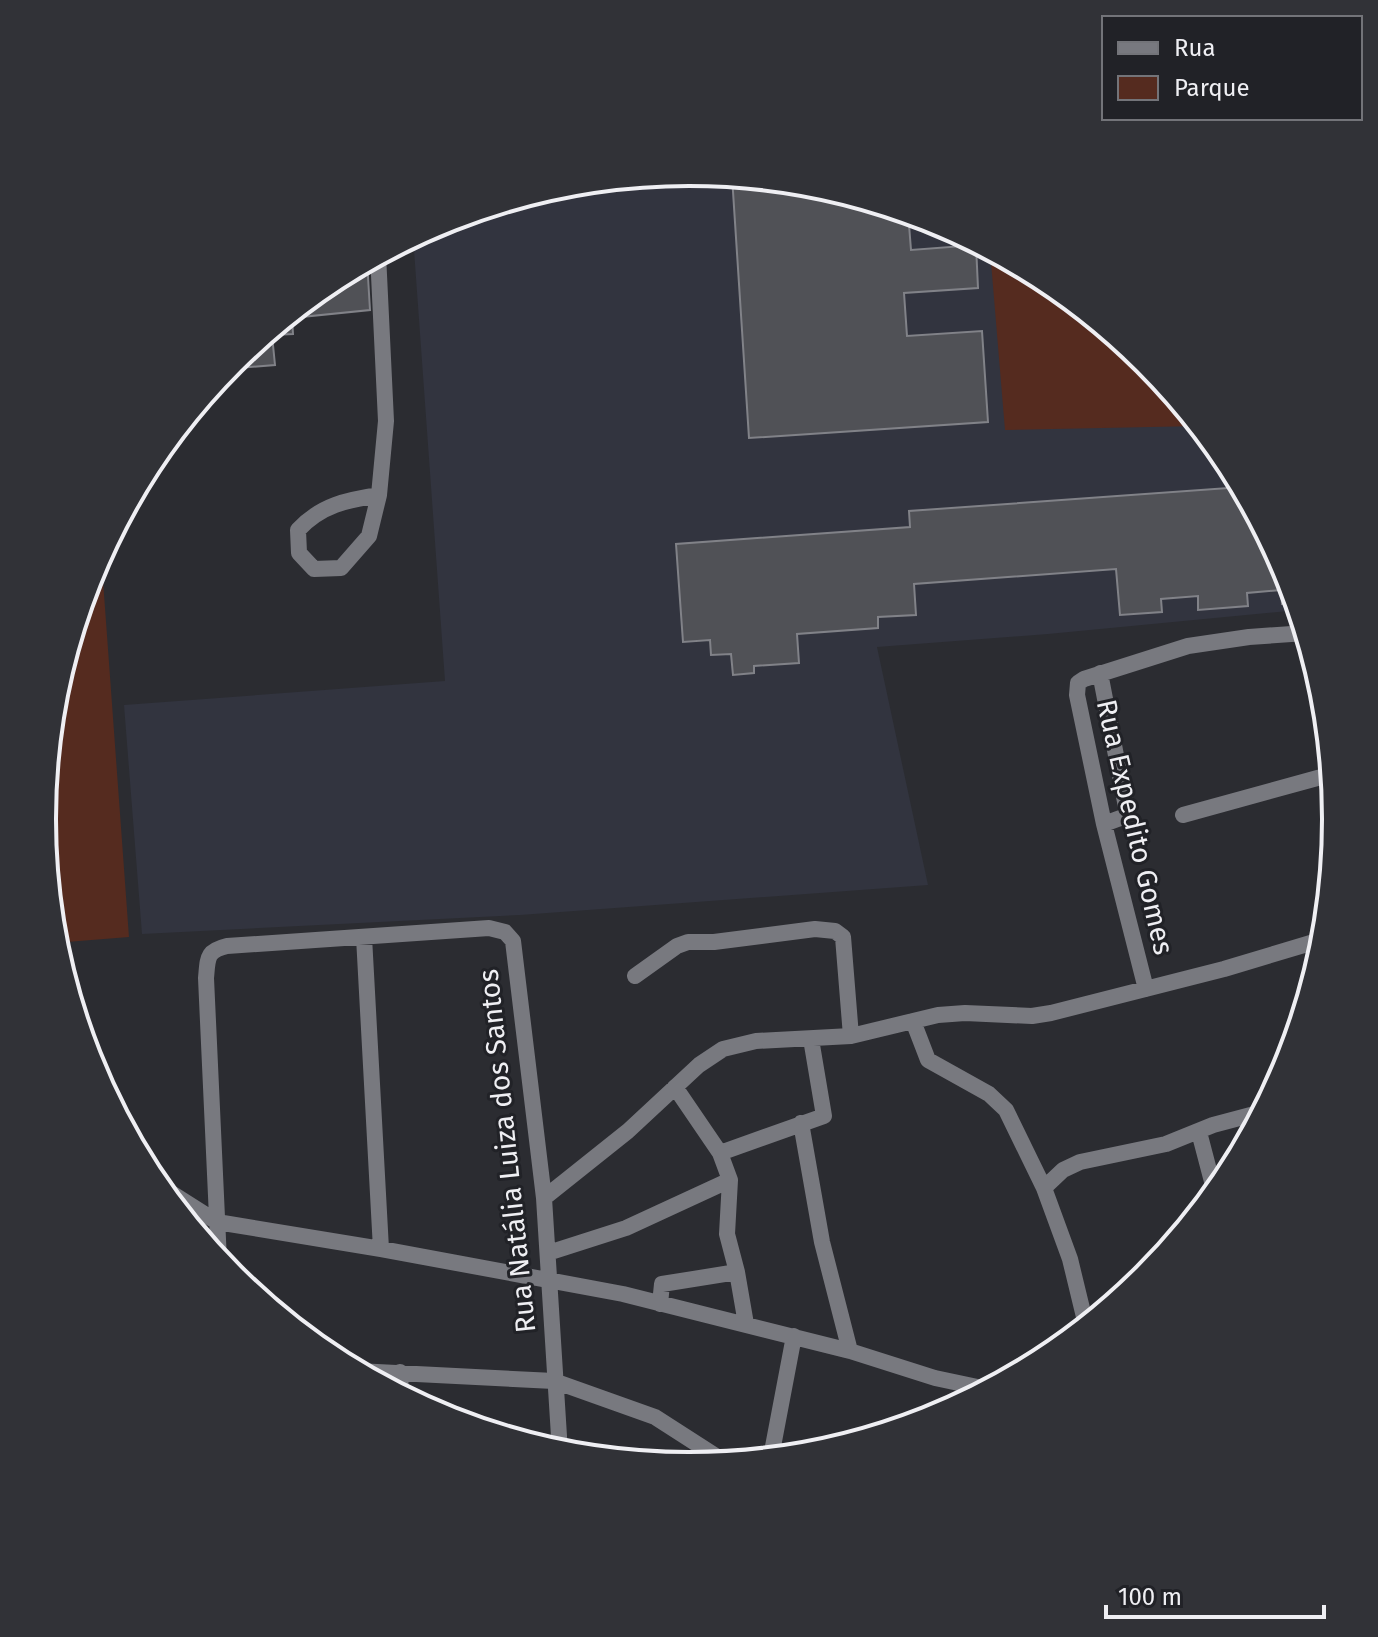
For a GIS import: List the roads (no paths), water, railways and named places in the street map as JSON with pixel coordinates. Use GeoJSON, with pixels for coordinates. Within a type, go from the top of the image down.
{"type":"FeatureCollection","features":[{"type":"Feature","properties":{"kind":"street"},"geometry":{"type":"LineString","coordinates":[[379,267],[386,421],[379,495],[369,536],[341,568],[314,569],[299,553],[298,530],[311,515],[349,499],[379,495]]}},
{"type":"Feature","properties":{"kind":"street"},"geometry":{"type":"LineString","coordinates":[[1104,824],[1123,817],[1127,812],[1092,676],[1188,646],[1294,634]]}},
{"type":"Feature","properties":{"kind":"street","name":"Rua Expedito Gomes"},"geometry":{"type":"LineString","coordinates":[[1092,676],[1078,683],[1077,695],[1104,824],[1146,989]]}},
{"type":"Feature","properties":{"kind":"street"},"geometry":{"type":"LineString","coordinates":[[1183,815],[1321,777]]}},
{"type":"Feature","properties":{"kind":"street","name":"Rua Natália Luiza dos Santos"},"geometry":{"type":"LineString","coordinates":[[364,937],[489,928],[505,932],[513,941],[544,1198],[559,1437]]}},
{"type":"Feature","properties":{"kind":"street"},"geometry":{"type":"LineString","coordinates":[[635,976],[677,946],[688,942],[828,929],[843,937],[851,1036]]}},
{"type":"Feature","properties":{"kind":"street"},"geometry":{"type":"LineString","coordinates":[[218,1241],[206,978],[209,955],[215,949],[227,946],[364,937],[381,1249]]}},
{"type":"Feature","properties":{"kind":"street"},"geometry":{"type":"LineString","coordinates":[[544,1198],[628,1131],[699,1065],[723,1049],[756,1041],[851,1036],[913,1021],[965,1013],[1032,1016],[1146,989],[1310,943]]}},
{"type":"Feature","properties":{"kind":"street"},"geometry":{"type":"LineString","coordinates":[[913,1021],[928,1060],[989,1094],[1006,1110],[1044,1188],[1070,1259],[1083,1313]]}},
{"type":"Feature","properties":{"kind":"street"},"geometry":{"type":"LineString","coordinates":[[720,1153],[801,1123],[822,1119],[824,1115],[811,1039]]}},
{"type":"Feature","properties":{"kind":"street"},"geometry":{"type":"LineString","coordinates":[[675,1087],[720,1153],[730,1180],[727,1234],[746,1324]]}},
{"type":"Feature","properties":{"kind":"street"},"geometry":{"type":"LineString","coordinates":[[1044,1188],[1063,1170],[1080,1162],[1166,1144],[1248,1115]]}},
{"type":"Feature","properties":{"kind":"street"},"geometry":{"type":"LineString","coordinates":[[801,1123],[819,1228],[850,1351]]}},
{"type":"Feature","properties":{"kind":"street"},"geometry":{"type":"LineString","coordinates":[[1199,1132],[1211,1176]]}},
{"type":"Feature","properties":{"kind":"street"},"geometry":{"type":"LineString","coordinates":[[548,1253],[626,1228],[730,1180]]}},
{"type":"Feature","properties":{"kind":"street"},"geometry":{"type":"LineString","coordinates":[[186,1202],[217,1222],[623,1294],[794,1336],[970,1385]]}},
{"type":"Feature","properties":{"kind":"street"},"geometry":{"type":"LineString","coordinates":[[660,1304],[662,1284],[737,1272]]}},
{"type":"Feature","properties":{"kind":"street"},"geometry":{"type":"LineString","coordinates":[[773,1446],[794,1336]]}},
{"type":"Feature","properties":{"kind":"street"},"geometry":{"type":"LineString","coordinates":[[381,1372],[554,1381],[655,1417],[708,1451]]}},
{"type":"Feature","properties":{"kind":"street"},"geometry":{"type":"LineString","coordinates":[[400,1372],[400,1382]]}}]}
